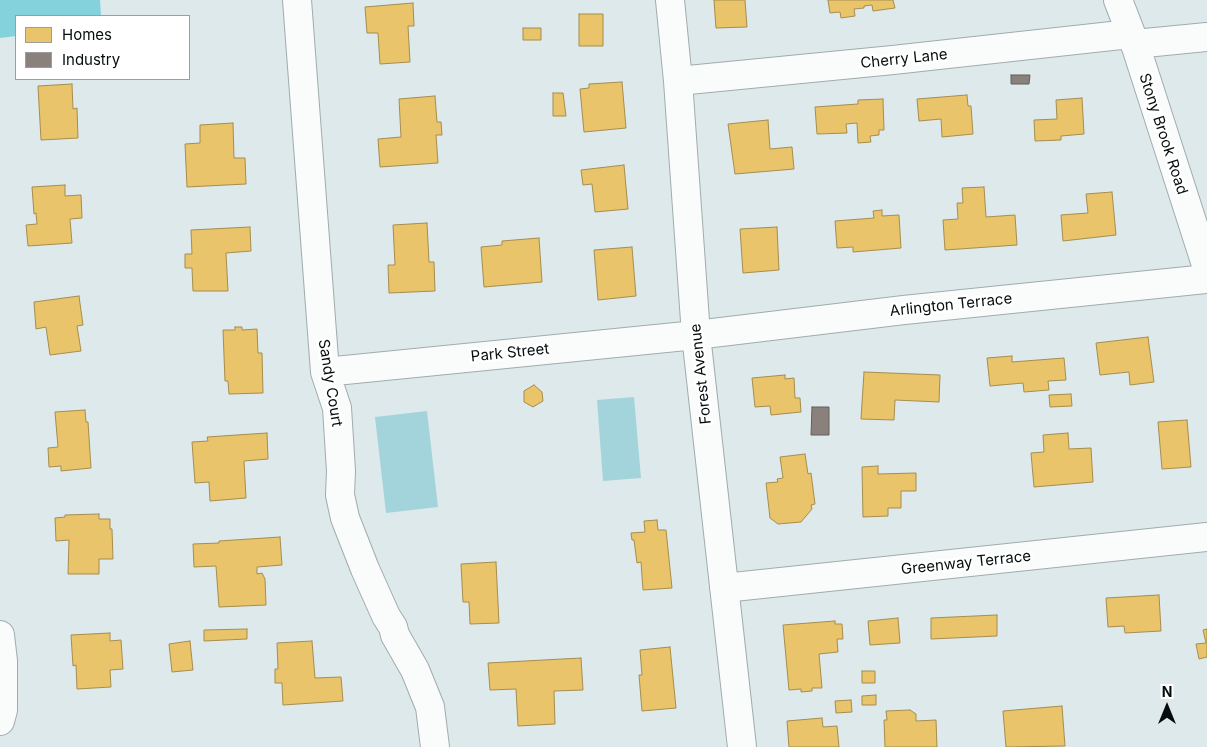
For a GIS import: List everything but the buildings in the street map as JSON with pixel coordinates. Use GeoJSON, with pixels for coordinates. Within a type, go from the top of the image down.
{"type":"FeatureCollection","features":[{"type":"Feature","properties":{"kind":"street","name":"Sandy Court"},"geometry":{"type":"LineString","coordinates":[[296,0],[325,372],[337,408],[341,471],[340,495],[345,518],[365,569],[395,635],[415,670],[430,707],[435,747]]}},
{"type":"Feature","properties":{"kind":"street","name":"Forest Avenue"},"geometry":{"type":"LineString","coordinates":[[670,0],[678,81],[696,335],[742,747]]}},
{"type":"Feature","properties":{"kind":"street","name":"Stony Brook Road"},"geometry":{"type":"LineString","coordinates":[[1118,0],[1207,268]]}},
{"type":"Feature","properties":{"kind":"street","name":"Cherry Lane"},"geometry":{"type":"LineString","coordinates":[[678,81],[1132,39],[1207,37]]}},
{"type":"Feature","properties":{"kind":"street","name":"Arlington Terrace"},"geometry":{"type":"LineString","coordinates":[[696,335],[904,310],[1207,279]]}},
{"type":"Feature","properties":{"kind":"street","name":"Park Street"},"geometry":{"type":"LineString","coordinates":[[325,372],[696,335]]}},
{"type":"Feature","properties":{"kind":"street","name":"Greenway Terrace"},"geometry":{"type":"LineString","coordinates":[[724,588],[1207,537]]}},
{"type":"Feature","properties":{"kind":"street"},"geometry":{"type":"LineString","coordinates":[[0,635],[3,661],[3,710],[0,722]]}},
{"type":"Feature","properties":{"kind":"shaded area"},"geometry":{"type":"Polygon","coordinates":[[[0,0],[100,0],[101,15],[15,15],[15,36],[0,38],[0,0]]]}},
{"type":"Feature","properties":{"kind":"shaded area"},"geometry":{"type":"Polygon","coordinates":[[[634,397],[641,478],[603,481],[597,400],[634,397]]]}},
{"type":"Feature","properties":{"kind":"shaded area"},"geometry":{"type":"Polygon","coordinates":[[[427,411],[438,507],[386,513],[375,417],[427,411]]]}}]}
